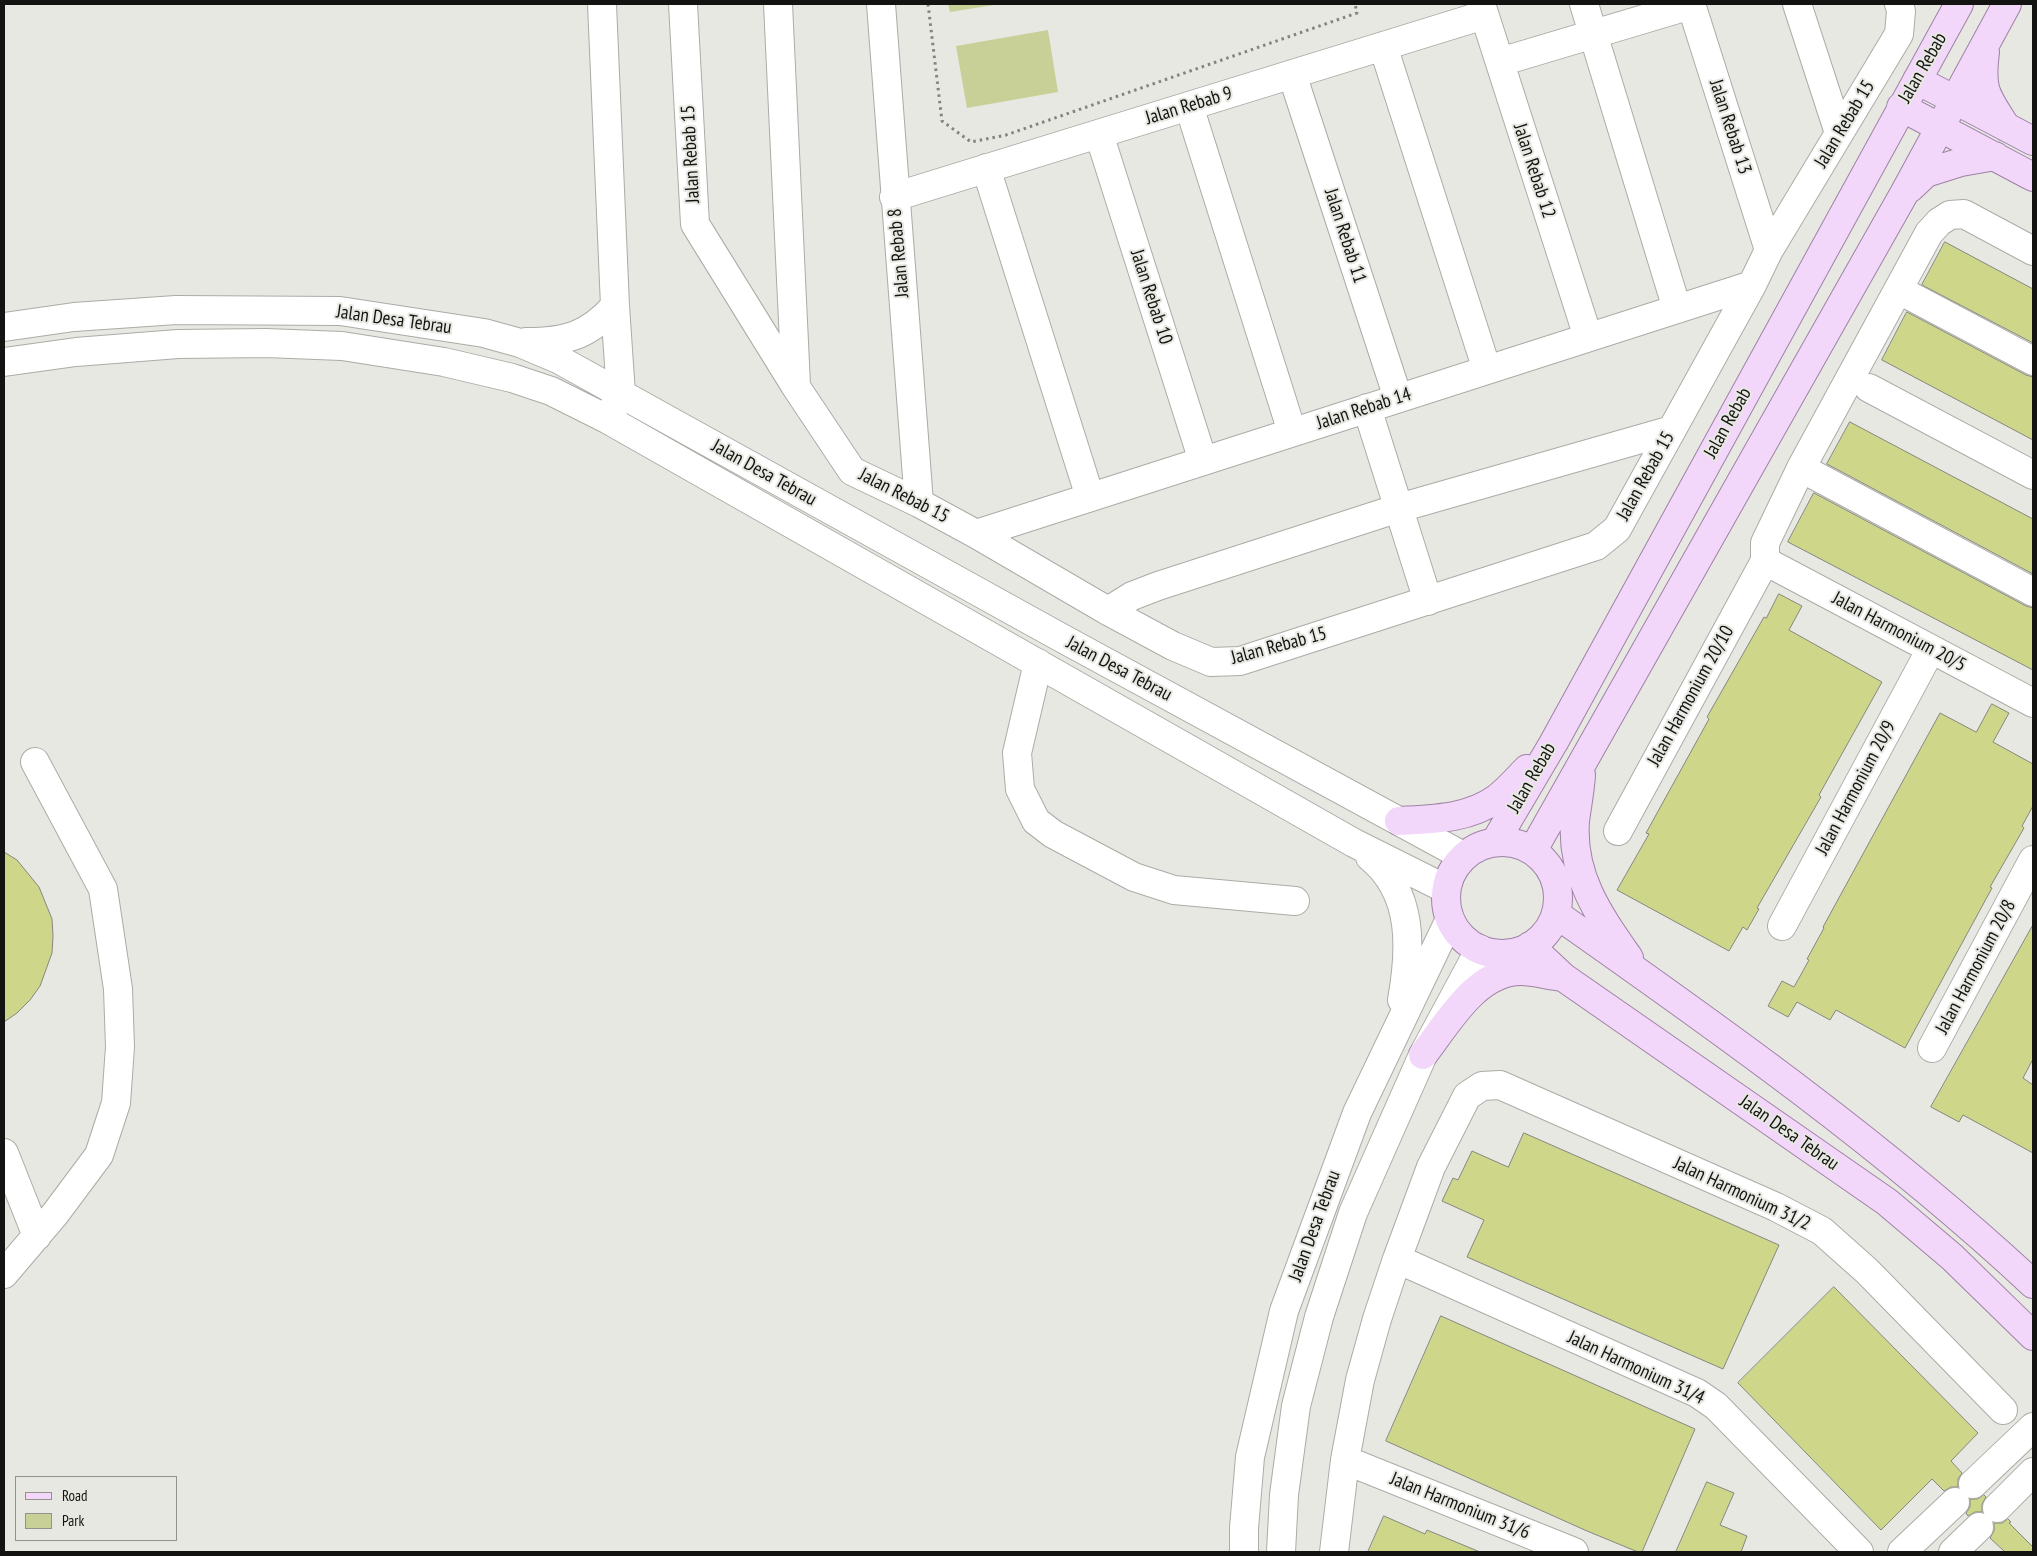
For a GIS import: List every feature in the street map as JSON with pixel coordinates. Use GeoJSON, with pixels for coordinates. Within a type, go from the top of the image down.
{"type":"FeatureCollection","features":[{"type":"Feature","properties":{"kind":"main road","name":"Jalan Rebab"},"geometry":{"type":"LineString","coordinates":[[1495,842],[1554,742],[1958,4]]}},
{"type":"Feature","properties":{"kind":"main road"},"geometry":{"type":"LineString","coordinates":[[1533,850],[1905,192],[2007,4]]}},
{"type":"Feature","properties":{"kind":"main road"},"geometry":{"type":"LineString","coordinates":[[1987,43],[1983,73],[1985,92],[2006,127]]}},
{"type":"Feature","properties":{"kind":"main road"},"geometry":{"type":"LineString","coordinates":[[1917,80],[2033,142]]}},
{"type":"Feature","properties":{"kind":"main road"},"geometry":{"type":"LineString","coordinates":[[1901,107],[2033,177]]}},
{"type":"Feature","properties":{"kind":"main road"},"geometry":{"type":"LineString","coordinates":[[1905,192],[1926,173],[1960,162],[1995,156]]}},
{"type":"Feature","properties":{"kind":"main road"},"geometry":{"type":"LineString","coordinates":[[1399,821],[1445,817],[1478,808],[1494,800],[1509,788],[1554,742]]}},
{"type":"Feature","properties":{"kind":"main road"},"geometry":{"type":"LineString","coordinates":[[1583,764],[1575,821],[1578,863],[1592,903],[1637,971]]}},
{"type":"Feature","properties":{"kind":"main road"},"geometry":{"type":"LineString","coordinates":[[1495,842],[1509,842],[1533,850],[1546,862],[1555,878],[1558,902],[1556,914],[1542,938],[1518,952],[1505,954],[1480,950],[1467,942],[1457,932],[1450,920],[1446,904],[1446,889],[1450,877],[1463,856],[1473,849],[1495,842]]}},
{"type":"Feature","properties":{"kind":"main road","name":"Jalan Desa Tebrau"},"geometry":{"type":"LineString","coordinates":[[1556,914],[1637,971],[1901,1168],[1981,1235],[2033,1284]]}},
{"type":"Feature","properties":{"kind":"main road","name":"Jalan Desa Tebrau"},"geometry":{"type":"LineString","coordinates":[[1530,946],[1563,977],[1887,1202],[1952,1257],[2033,1336]]}},
{"type":"Feature","properties":{"kind":"main road"},"geometry":{"type":"LineString","coordinates":[[1423,1056],[1456,1013],[1479,986],[1487,980],[1507,972],[1522,971],[1563,977]]}},
{"type":"Feature","properties":{"kind":"street"},"geometry":{"type":"LineString","coordinates":[[602,4],[615,306],[621,394],[607,419]]}},
{"type":"Feature","properties":{"kind":"street","name":"Jalan Rebab 15"},"geometry":{"type":"LineString","coordinates":[[683,4],[695,224],[796,387],[852,471],[919,503],[976,534],[1108,612],[1173,646],[1211,662],[1240,661],[1596,546],[1617,529],[1752,285],[1769,250],[1899,34],[1901,11],[1899,4]]}},
{"type":"Feature","properties":{"kind":"street"},"geometry":{"type":"LineString","coordinates":[[778,4],[796,387]]}},
{"type":"Feature","properties":{"kind":"street","name":"Jalan Rebab 8"},"geometry":{"type":"LineString","coordinates":[[881,4],[894,197],[919,503]]}},
{"type":"Feature","properties":{"kind":"street"},"geometry":{"type":"LineString","coordinates":[[1584,4],[1676,309]]}},
{"type":"Feature","properties":{"kind":"street"},"geometry":{"type":"LineString","coordinates":[[1500,62],[1691,4]]}},
{"type":"Feature","properties":{"kind":"street","name":"Jalan Rebab 13"},"geometry":{"type":"LineString","coordinates":[[1691,4],[1769,250]]}},
{"type":"Feature","properties":{"kind":"street"},"geometry":{"type":"LineString","coordinates":[[1797,4],[1839,133]]}},
{"type":"Feature","properties":{"kind":"street","name":"Jalan Rebab 9"},"geometry":{"type":"LineString","coordinates":[[894,197],[1383,46],[1483,9]]}},
{"type":"Feature","properties":{"kind":"street","name":"Jalan Rebab 12"},"geometry":{"type":"LineString","coordinates":[[1483,9],[1588,338]]}},
{"type":"Feature","properties":{"kind":"street"},"geometry":{"type":"LineString","coordinates":[[1383,46],[1487,370]]}},
{"type":"Feature","properties":{"kind":"street","name":"Jalan Rebab 11"},"geometry":{"type":"LineString","coordinates":[[1292,74],[1398,398]]}},
{"type":"Feature","properties":{"kind":"street"},"geometry":{"type":"LineString","coordinates":[[1189,106],[1292,432]]}},
{"type":"Feature","properties":{"kind":"street","name":"Jalan Rebab 10"},"geometry":{"type":"LineString","coordinates":[[1098,134],[1203,461]]}},
{"type":"Feature","properties":{"kind":"street"},"geometry":{"type":"LineString","coordinates":[[986,168],[1090,497]]}},
{"type":"Feature","properties":{"kind":"street"},"geometry":{"type":"LineString","coordinates":[[1765,561],[1765,543],[1801,468],[1929,233],[1939,222],[1950,215],[1964,214],[2033,251]]}},
{"type":"Feature","properties":{"kind":"street","name":"Jalan Rebab 14"},"geometry":{"type":"LineString","coordinates":[[976,534],[1752,285]]}},
{"type":"Feature","properties":{"kind":"street"},"geometry":{"type":"LineString","coordinates":[[1899,290],[2033,361]]}},
{"type":"Feature","properties":{"kind":"street"},"geometry":{"type":"LineString","coordinates":[[520,343],[562,340],[582,333],[601,322],[615,306]]}},
{"type":"Feature","properties":{"kind":"street","name":"Jalan Desa Tebrau"},"geometry":{"type":"LineString","coordinates":[[4,327],[74,317],[176,310],[340,311],[484,333],[520,343],[558,359],[1058,636],[1463,856]]}},
{"type":"Feature","properties":{"kind":"street","name":"Jalan Desa Tebrau"},"geometry":{"type":"LineString","coordinates":[[4,362],[76,352],[178,344],[266,343],[342,346],[444,362],[512,378],[551,391],[607,419],[1354,843],[1446,889]]}},
{"type":"Feature","properties":{"kind":"street"},"geometry":{"type":"LineString","coordinates":[[1869,388],[2033,475]]}},
{"type":"Feature","properties":{"kind":"street"},"geometry":{"type":"LineString","coordinates":[[1366,408],[1428,601]]}},
{"type":"Feature","properties":{"kind":"street"},"geometry":{"type":"LineString","coordinates":[[1108,612],[1132,596],[1158,586],[1399,508],[1672,430]]}},
{"type":"Feature","properties":{"kind":"street"},"geometry":{"type":"LineString","coordinates":[[1801,468],[2033,592]]}},
{"type":"Feature","properties":{"kind":"street","name":"Jalan Harmonium 20/5"},"geometry":{"type":"LineString","coordinates":[[1765,561],[2033,703]]}},
{"type":"Feature","properties":{"kind":"street","name":"Jalan Harmonium 20/10"},"geometry":{"type":"LineString","coordinates":[[1618,830],[1765,561]]}},
{"type":"Feature","properties":{"kind":"street","name":"Jalan Harmonium 20/9"},"geometry":{"type":"LineString","coordinates":[[1782,926],[1931,649]]}},
{"type":"Feature","properties":{"kind":"street"},"geometry":{"type":"LineString","coordinates":[[1038,663],[1017,753],[1020,789],[1036,821],[1053,834],[1134,877],[1174,890],[1295,900]]}},
{"type":"Feature","properties":{"kind":"street"},"geometry":{"type":"LineString","coordinates":[[4,1274],[37,1236],[99,1155],[116,1103],[120,1047],[118,989],[103,889],[35,762]]}},
{"type":"Feature","properties":{"kind":"street"},"geometry":{"type":"LineString","coordinates":[[1354,843],[1387,873],[1402,902],[1408,968],[1398,1026]]}},
{"type":"Feature","properties":{"kind":"street","name":"Jalan Harmonium 20/8"},"geometry":{"type":"LineString","coordinates":[[1932,1048],[2033,860]]}},
{"type":"Feature","properties":{"kind":"street","name":"Jalan Desa Tebrau"},"geometry":{"type":"LineString","coordinates":[[1244,1552],[1250,1456],[1284,1311],[1357,1113],[1450,920]]}},
{"type":"Feature","properties":{"kind":"street","name":"Jalan Desa Tebrau"},"geometry":{"type":"LineString","coordinates":[[1281,1552],[1284,1495],[1296,1406],[1319,1317],[1353,1213],[1393,1127],[1423,1056],[1480,950]]}},
{"type":"Feature","properties":{"kind":"street","name":"Jalan Harmonium 31/2"},"geometry":{"type":"LineString","coordinates":[[1397,1259],[1431,1167],[1467,1096],[1482,1086],[1500,1086],[1776,1207],[1822,1231],[1867,1272],[2003,1410]]}},
{"type":"Feature","properties":{"kind":"street"},"geometry":{"type":"LineString","coordinates":[[4,1153],[37,1236]]}},
{"type":"Feature","properties":{"kind":"street"},"geometry":{"type":"LineString","coordinates":[[1334,1552],[1345,1460],[1360,1380],[1377,1319],[1397,1259]]}},
{"type":"Feature","properties":{"kind":"street","name":"Jalan Harmonium 31/4"},"geometry":{"type":"LineString","coordinates":[[1397,1259],[1697,1394],[1716,1406],[1859,1552]]}},
{"type":"Feature","properties":{"kind":"street"},"geometry":{"type":"LineString","coordinates":[[1902,1552],[2033,1427]]}},
{"type":"Feature","properties":{"kind":"street","name":"Jalan Harmonium 31/6"},"geometry":{"type":"LineString","coordinates":[[1345,1460],[1574,1552]]}},
{"type":"Feature","properties":{"kind":"street"},"geometry":{"type":"LineString","coordinates":[[1952,1552],[2032,1473],[1996,1463]]}},
{"type":"Feature","properties":{"kind":"path"},"geometry":{"type":"LineString","coordinates":[[928,4],[942,121],[970,142],[1006,135],[1357,13],[1355,4]]}},
{"type":"Feature","properties":{"kind":"green space"},"geometry":{"type":"Polygon","coordinates":[[[948,4],[1000,4],[950,12],[948,4]]]}},
{"type":"Feature","properties":{"kind":"green space"},"geometry":{"type":"Polygon","coordinates":[[[1048,30],[1058,92],[967,108],[956,46],[1048,30]]]}},
{"type":"Feature","properties":{"kind":"building"},"geometry":{"type":"Polygon","coordinates":[[[1945,242],[2033,289],[2033,343],[1922,285],[1945,242]]]}},
{"type":"Feature","properties":{"kind":"building"},"geometry":{"type":"Polygon","coordinates":[[[1907,312],[2033,377],[2033,440],[1882,360],[1907,312]]]}},
{"type":"Feature","properties":{"kind":"building"},"geometry":{"type":"Polygon","coordinates":[[[1850,422],[2033,519],[2033,574],[1827,464],[1850,422]]]}},
{"type":"Feature","properties":{"kind":"building"},"geometry":{"type":"Polygon","coordinates":[[[1814,493],[2033,608],[2033,670],[1788,542],[1814,493]]]}},
{"type":"Feature","properties":{"kind":"building"},"geometry":{"type":"Polygon","coordinates":[[[1779,594],[1802,606],[1789,630],[1882,682],[1819,795],[1821,797],[1757,908],[1759,909],[1747,930],[1743,927],[1729,951],[1617,890],[1649,834],[1646,833],[1709,719],[1707,717],[1779,594]]]}},
{"type":"Feature","properties":{"kind":"building"},"geometry":{"type":"Polygon","coordinates":[[[1992,704],[2009,713],[1993,742],[2033,764],[2033,806],[2022,826],[2024,828],[1990,887],[1992,888],[1905,1048],[1836,1010],[1830,1020],[1797,1002],[1788,1017],[1768,1006],[1782,981],[1794,987],[1809,960],[1807,959],[1823,927],[1940,713],[1976,732],[1992,704]]]}},
{"type":"Feature","properties":{"kind":"building"},"geometry":{"type":"Polygon","coordinates":[[[4,852],[17,860],[39,887],[52,919],[53,936],[52,953],[40,986],[17,1013],[4,1022],[4,852]]]}},
{"type":"Feature","properties":{"kind":"building"},"geometry":{"type":"Polygon","coordinates":[[[2033,925],[2033,1059],[2023,1078],[2033,1085],[2033,1153],[1963,1115],[1959,1122],[1931,1107],[2033,925]]]}},
{"type":"Feature","properties":{"kind":"building"},"geometry":{"type":"Polygon","coordinates":[[[1524,1133],[1779,1245],[1723,1369],[1467,1257],[1484,1220],[1442,1201],[1453,1178],[1458,1180],[1472,1151],[1508,1167],[1524,1133]]]}},
{"type":"Feature","properties":{"kind":"building"},"geometry":{"type":"Polygon","coordinates":[[[1834,1287],[1978,1433],[1951,1461],[1962,1473],[1958,1479],[1958,1487],[1951,1487],[1944,1491],[1932,1479],[1881,1530],[1738,1383],[1834,1287]]]}},
{"type":"Feature","properties":{"kind":"building"},"geometry":{"type":"Polygon","coordinates":[[[1441,1316],[1695,1429],[1642,1552],[1587,1531],[1386,1441],[1441,1316]]]}},
{"type":"Feature","properties":{"kind":"building"},"geometry":{"type":"Polygon","coordinates":[[[1707,1482],[1734,1493],[1720,1525],[1747,1536],[1741,1552],[1676,1552],[1707,1482]]]}},
{"type":"Feature","properties":{"kind":"building"},"geometry":{"type":"Polygon","coordinates":[[[1984,1495],[1986,1497],[1982,1504],[1982,1512],[1975,1512],[1968,1516],[1966,1513],[1970,1507],[1970,1499],[1977,1499],[1984,1495]]]}},
{"type":"Feature","properties":{"kind":"building"},"geometry":{"type":"Polygon","coordinates":[[[1384,1516],[1425,1534],[1427,1530],[1480,1552],[1368,1552],[1384,1516]]]}},
{"type":"Feature","properties":{"kind":"building"},"geometry":{"type":"Polygon","coordinates":[[[2008,1519],[2011,1522],[2009,1523],[2033,1547],[2033,1552],[2005,1552],[1990,1538],[1994,1531],[1994,1523],[2002,1523],[2008,1519]]]}}]}
